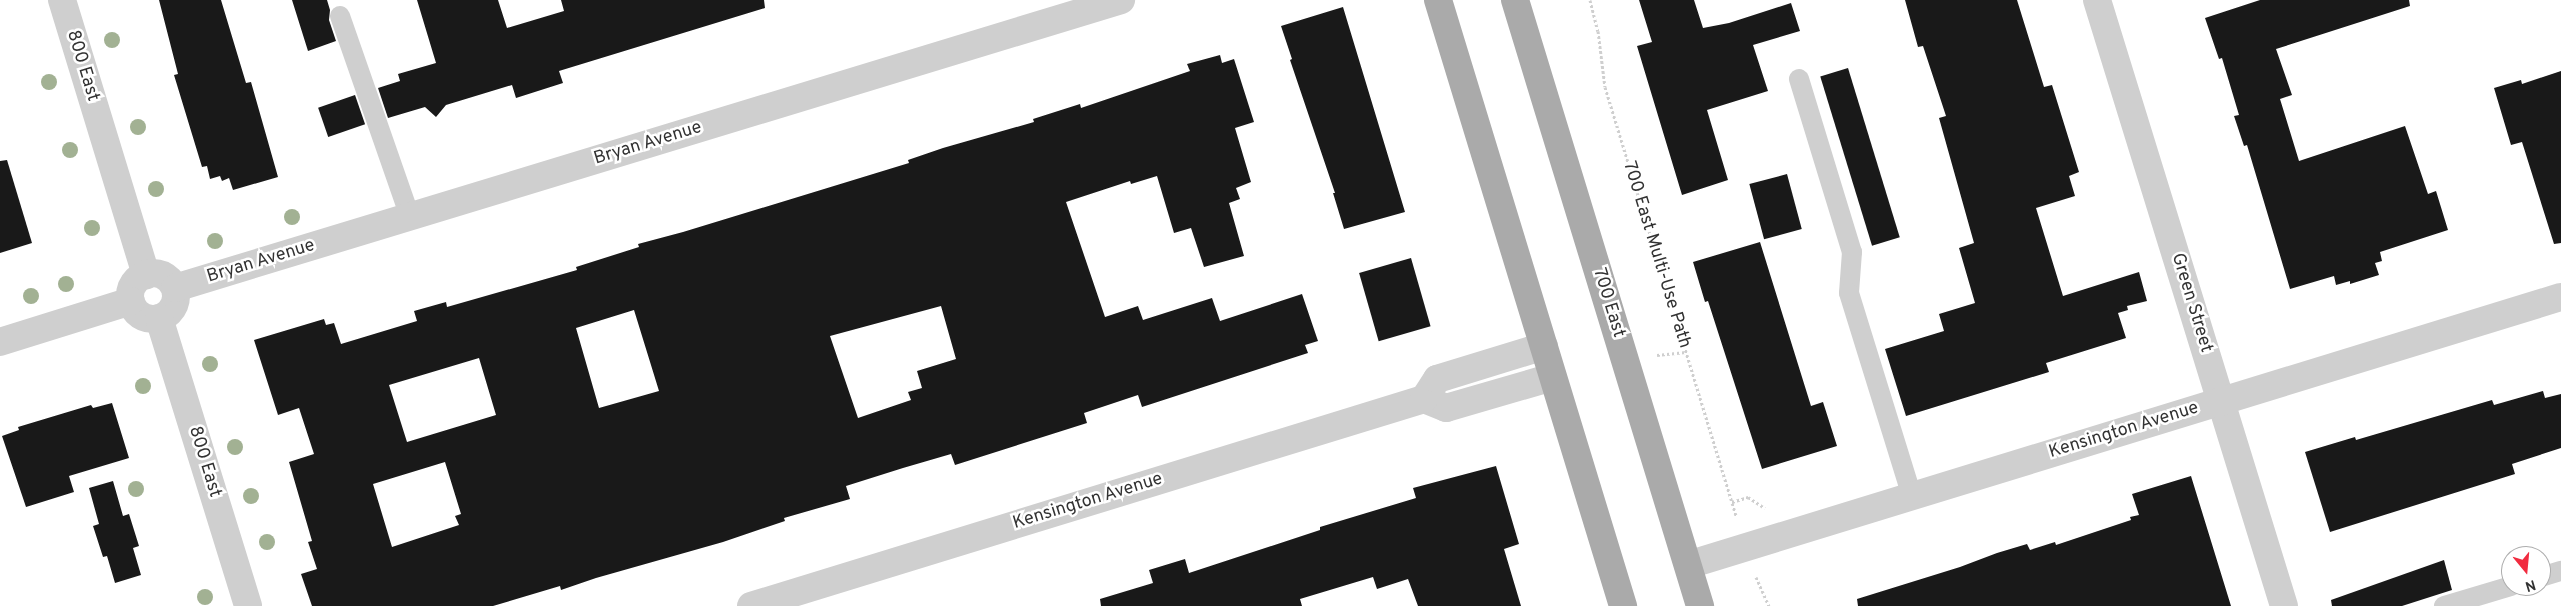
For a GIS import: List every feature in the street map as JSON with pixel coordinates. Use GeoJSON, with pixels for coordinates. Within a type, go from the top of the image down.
{"type":"FeatureCollection","features":[{"type":"Feature","properties":{"kind":"main road"},"geometry":{"type":"LineString","coordinates":[[1438,0],[1623,606]]}},
{"type":"Feature","properties":{"kind":"main road","name":"700 East"},"geometry":{"type":"LineString","coordinates":[[1515,0],[1700,606]]}},
{"type":"Feature","properties":{"kind":"street","name":"800 East"},"geometry":{"type":"LineString","coordinates":[[62,0],[146,275]]}},
{"type":"Feature","properties":{"kind":"street","name":"Bryan Avenue"},"geometry":{"type":"LineString","coordinates":[[175,288],[1121,0]]}},
{"type":"Feature","properties":{"kind":"street","name":"Green Street"},"geometry":{"type":"LineString","coordinates":[[2097,0],[2284,606]]}},
{"type":"Feature","properties":{"kind":"street"},"geometry":{"type":"LineString","coordinates":[[160,274],[167,278],[175,288],[175,305],[171,311],[159,318],[145,318],[134,309],[131,302],[134,284],[146,275],[160,274]]}},
{"type":"Feature","properties":{"kind":"street","name":"Kensington Avenue"},"geometry":{"type":"LineString","coordinates":[[1688,565],[2561,297]]}},
{"type":"Feature","properties":{"kind":"street"},"geometry":{"type":"LineString","coordinates":[[0,342],[131,302]]}},
{"type":"Feature","properties":{"kind":"street","name":"800 East"},"geometry":{"type":"LineString","coordinates":[[159,318],[248,606]]}},
{"type":"Feature","properties":{"kind":"street"},"geometry":{"type":"LineString","coordinates":[[1544,346],[1437,379],[1424,399],[1446,408],[1553,377]]}},
{"type":"Feature","properties":{"kind":"street","name":"Kensington Avenue"},"geometry":{"type":"LineString","coordinates":[[752,606],[1424,399]]}},
{"type":"Feature","properties":{"kind":"lane"},"geometry":{"type":"LineString","coordinates":[[340,16],[410,217]]}},
{"type":"Feature","properties":{"kind":"lane"},"geometry":{"type":"LineString","coordinates":[[1799,79],[1852,252],[1848,293],[1912,496]]}},
{"type":"Feature","properties":{"kind":"lane"},"geometry":{"type":"LineString","coordinates":[[2444,606],[2501,589]]}},
{"type":"Feature","properties":{"kind":"path","name":"700 East Multi-Use Path"},"geometry":{"type":"LineString","coordinates":[[1590,0],[1598,30],[1605,87],[1734,508]]}},
{"type":"Feature","properties":{"kind":"path"},"geometry":{"type":"LineString","coordinates":[[1665,354],[1686,352]]}},
{"type":"Feature","properties":{"kind":"path"},"geometry":{"type":"LineString","coordinates":[[1732,502],[1748,497]]}},
{"type":"Feature","properties":{"kind":"path"},"geometry":{"type":"LineString","coordinates":[[1758,582],[1769,606]]}},
{"type":"Feature","properties":{"kind":"building"},"geometry":{"type":"Polygon","coordinates":[[[159,0],[221,0],[246,83],[251,82],[278,177],[233,190],[229,178],[222,181],[220,176],[210,179],[207,166],[202,167],[174,75],[178,74],[159,0]]]}},
{"type":"Feature","properties":{"kind":"building"},"geometry":{"type":"Polygon","coordinates":[[[292,0],[327,0],[330,10],[329,20],[336,41],[308,51],[292,0]]]}},
{"type":"Feature","properties":{"kind":"building"},"geometry":{"type":"Polygon","coordinates":[[[417,0],[498,0],[507,28],[564,11],[561,0],[764,0],[765,8],[559,71],[563,83],[516,98],[512,85],[446,105],[436,117],[425,107],[388,118],[378,88],[400,81],[398,74],[436,63],[417,0]]]}},
{"type":"Feature","properties":{"kind":"building"},"geometry":{"type":"Polygon","coordinates":[[[1639,0],[1694,0],[1703,28],[1729,23],[1791,3],[1800,31],[1753,45],[1768,91],[1707,110],[1728,180],[1682,195],[1637,46],[1652,42],[1639,0]]]}},
{"type":"Feature","properties":{"kind":"building"},"geometry":{"type":"Polygon","coordinates":[[[1905,0],[2017,0],[2044,87],[2052,85],[2079,172],[2069,176],[2075,196],[2036,208],[2063,296],[2139,272],[2147,301],[2127,306],[2128,310],[2118,313],[2126,338],[2046,363],[2049,372],[1906,416],[1885,349],[1944,331],[1939,314],[1975,303],[1959,248],[1974,243],[1939,118],[1946,116],[1923,46],[1918,47],[1905,0]]]}},
{"type":"Feature","properties":{"kind":"building"},"geometry":{"type":"Polygon","coordinates":[[[2260,0],[2409,0],[2410,6],[2276,49],[2292,95],[2280,99],[2299,161],[2405,126],[2428,194],[2436,191],[2448,230],[2380,252],[2382,261],[2375,263],[2379,275],[2350,284],[2350,281],[2336,285],[2334,276],[2290,289],[2247,145],[2244,146],[2234,116],[2239,115],[2222,58],[2219,59],[2205,18],[2260,0]]]}},
{"type":"Feature","properties":{"kind":"building"},"geometry":{"type":"Polygon","coordinates":[[[1343,7],[1405,212],[1344,229],[1333,193],[1335,193],[1290,60],[1292,59],[1281,26],[1343,7]]]}},
{"type":"Feature","properties":{"kind":"building"},"geometry":{"type":"Polygon","coordinates":[[[1220,55],[1222,63],[1234,59],[1254,122],[1235,128],[1251,182],[1236,188],[1240,199],[1229,203],[1244,256],[1204,267],[1191,228],[1174,233],[1157,176],[1131,184],[1130,181],[1066,202],[1105,317],[1138,306],[1143,320],[1212,298],[1220,321],[1302,294],[1318,341],[1305,345],[1308,353],[1142,407],[1138,395],[1084,413],[1087,423],[955,465],[951,454],[846,486],[850,499],[784,518],[785,521],[723,542],[596,578],[561,590],[560,586],[493,606],[312,606],[301,574],[317,569],[308,542],[312,541],[289,462],[314,454],[299,408],[278,415],[254,340],[324,319],[326,325],[334,323],[341,344],[417,321],[414,311],[446,302],[447,307],[577,270],[576,267],[639,247],[638,244],[909,163],[908,160],[1034,122],[1033,119],[1080,104],[1081,108],[1190,71],[1187,64],[1220,55]],[[941,306],[830,336],[858,418],[911,400],[908,392],[922,388],[917,371],[956,359],[941,306]],[[634,310],[576,328],[599,408],[659,391],[634,310]],[[479,358],[389,385],[407,442],[496,415],[479,358]],[[445,462],[373,484],[392,547],[459,525],[455,516],[461,514],[445,462]]]}},
{"type":"Feature","properties":{"kind":"building"},"geometry":{"type":"Polygon","coordinates":[[[1848,68],[1900,237],[1872,246],[1820,76],[1848,68]]]}},
{"type":"Feature","properties":{"kind":"building"},"geometry":{"type":"Polygon","coordinates":[[[2561,71],[2561,243],[2554,244],[2522,142],[2511,145],[2494,88],[2521,80],[2522,84],[2561,71]]]}},
{"type":"Feature","properties":{"kind":"building"},"geometry":{"type":"Polygon","coordinates":[[[355,95],[365,124],[328,137],[318,108],[355,95]]]}},
{"type":"Feature","properties":{"kind":"building"},"geometry":{"type":"Polygon","coordinates":[[[7,160],[32,243],[0,253],[0,161],[7,160]]]}},
{"type":"Feature","properties":{"kind":"building"},"geometry":{"type":"Polygon","coordinates":[[[1787,174],[1802,229],[1764,239],[1749,184],[1787,174]]]}},
{"type":"Feature","properties":{"kind":"building"},"geometry":{"type":"Polygon","coordinates":[[[1760,242],[1811,406],[1823,402],[1837,446],[1762,469],[1708,301],[1705,302],[1693,262],[1760,242]]]}},
{"type":"Feature","properties":{"kind":"building"},"geometry":{"type":"Polygon","coordinates":[[[1411,258],[1431,326],[1379,341],[1359,273],[1411,258]]]}},
{"type":"Feature","properties":{"kind":"building"},"geometry":{"type":"Polygon","coordinates":[[[2543,391],[2545,398],[2561,394],[2561,448],[2512,464],[2515,474],[2330,532],[2305,452],[2355,437],[2356,440],[2492,400],[2494,405],[2543,391]]]}},
{"type":"Feature","properties":{"kind":"building"},"geometry":{"type":"Polygon","coordinates":[[[112,403],[129,458],[69,476],[74,492],[26,507],[2,436],[19,430],[18,427],[91,405],[93,408],[112,403]]]}},
{"type":"Feature","properties":{"kind":"building"},"geometry":{"type":"Polygon","coordinates":[[[1496,466],[1519,544],[1504,549],[1521,606],[1418,606],[1408,579],[1377,589],[1373,577],[1300,599],[1302,606],[1101,606],[1100,599],[1153,583],[1149,570],[1185,559],[1189,573],[1320,530],[1320,527],[1416,498],[1413,488],[1496,466]]]}},
{"type":"Feature","properties":{"kind":"building"},"geometry":{"type":"Polygon","coordinates":[[[2191,476],[2231,606],[1858,606],[1857,599],[1960,567],[1997,553],[2027,544],[2030,550],[2055,542],[2056,545],[2131,520],[2130,517],[2139,515],[2132,494],[2191,476]]]}},
{"type":"Feature","properties":{"kind":"building"},"geometry":{"type":"Polygon","coordinates":[[[113,481],[123,516],[129,514],[139,546],[133,548],[141,575],[115,583],[107,556],[103,557],[93,526],[99,524],[89,488],[113,481]]]}},
{"type":"Feature","properties":{"kind":"building"},"geometry":{"type":"Polygon","coordinates":[[[2444,560],[2452,590],[2402,606],[2332,606],[2331,600],[2444,560]]]}}]}
